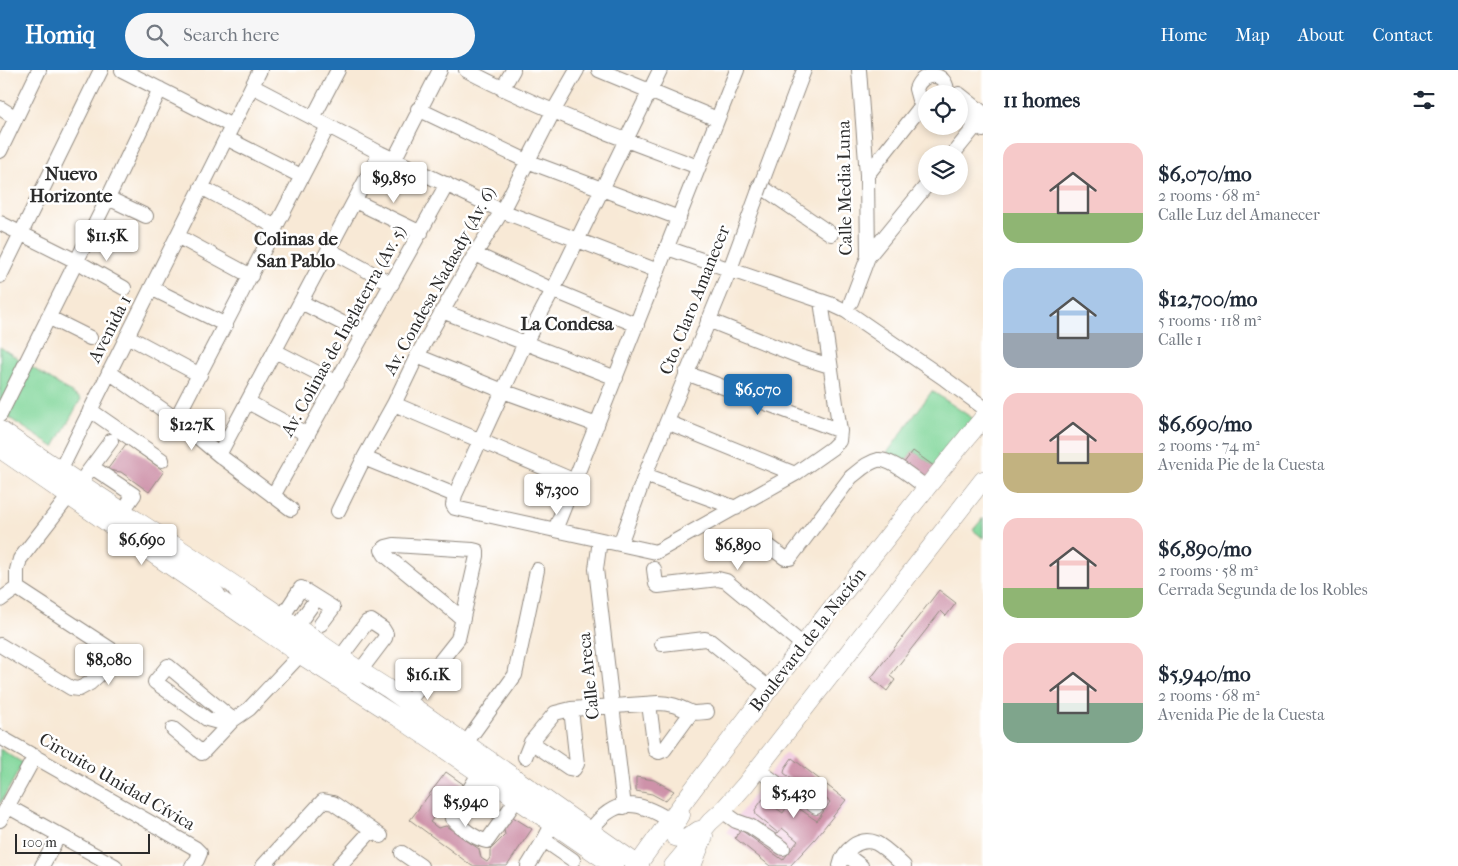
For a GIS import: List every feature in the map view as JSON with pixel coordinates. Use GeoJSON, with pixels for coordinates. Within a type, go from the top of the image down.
{"type":"FeatureCollection","features":[{"type":"Feature","properties":{"kind":"main road","name":"Boulevard de la Nación"},"geometry":{"type":"LineString","coordinates":[[637,866],[669,820],[803,645],[983,418]]}},
{"type":"Feature","properties":{"kind":"main road"},"geometry":{"type":"LineString","coordinates":[[0,430],[60,471],[75,494],[122,512],[228,581],[466,743],[586,840],[614,866]]}},
{"type":"Feature","properties":{"kind":"main road"},"geometry":{"type":"LineString","coordinates":[[0,449],[75,494],[226,604],[399,718],[552,823],[637,866]]}},
{"type":"Feature","properties":{"kind":"main road"},"geometry":{"type":"LineString","coordinates":[[673,866],[757,769],[983,480]]}},
{"type":"Feature","properties":{"kind":"main road"},"geometry":{"type":"LineString","coordinates":[[716,816],[687,840],[678,839],[673,834],[674,825],[719,755]]}},
{"type":"Feature","properties":{"kind":"main road"},"geometry":{"type":"LineString","coordinates":[[692,866],[716,816]]}},
{"type":"Feature","properties":{"kind":"main road"},"geometry":{"type":"LineString","coordinates":[[586,840],[597,866]]}},
{"type":"Feature","properties":{"kind":"street"},"geometry":{"type":"LineString","coordinates":[[0,151],[39,70]]}},
{"type":"Feature","properties":{"kind":"street"},"geometry":{"type":"LineString","coordinates":[[0,276],[101,70]]}},
{"type":"Feature","properties":{"kind":"street"},"geometry":{"type":"LineString","coordinates":[[122,70],[160,89],[302,176]]}},
{"type":"Feature","properties":{"kind":"street","name":"Avenida 1"},"geometry":{"type":"LineString","coordinates":[[60,471],[260,70]]}},
{"type":"Feature","properties":{"kind":"street"},"geometry":{"type":"LineString","coordinates":[[394,160],[440,70]]}},
{"type":"Feature","properties":{"kind":"street"},"geometry":{"type":"LineString","coordinates":[[466,70],[502,89],[626,140],[698,167]]}},
{"type":"Feature","properties":{"kind":"street"},"geometry":{"type":"LineString","coordinates":[[502,89],[513,70]]}},
{"type":"Feature","properties":{"kind":"street","name":"Av. Condesa Nadasdy (Av. 6)"},"geometry":{"type":"LineString","coordinates":[[338,511],[417,356],[475,254],[502,211],[554,110],[578,70]]}},
{"type":"Feature","properties":{"kind":"street"},"geometry":{"type":"LineString","coordinates":[[599,70],[717,119]]}},
{"type":"Feature","properties":{"kind":"street"},"geometry":{"type":"LineString","coordinates":[[455,502],[525,343],[553,290],[660,70]]}},
{"type":"Feature","properties":{"kind":"street"},"geometry":{"type":"LineString","coordinates":[[555,530],[737,70]]}},
{"type":"Feature","properties":{"kind":"street","name":"Cto. Claro Amanecer"},"geometry":{"type":"LineString","coordinates":[[620,544],[645,475],[730,270],[804,70]]}},
{"type":"Feature","properties":{"kind":"street","name":"Calle Media Luna"},"geometry":{"type":"LineString","coordinates":[[851,302],[868,257],[867,175],[858,70]]}},
{"type":"Feature","properties":{"kind":"street"},"geometry":{"type":"LineString","coordinates":[[313,118],[335,71]]}},
{"type":"Feature","properties":{"kind":"street"},"geometry":{"type":"LineString","coordinates":[[918,96],[916,94],[917,83],[926,76],[940,81]]}},
{"type":"Feature","properties":{"kind":"street"},"geometry":{"type":"LineString","coordinates":[[252,86],[380,153],[502,211],[658,271]]}},
{"type":"Feature","properties":{"kind":"street"},"geometry":{"type":"LineString","coordinates":[[0,415],[160,89]]}},
{"type":"Feature","properties":{"kind":"street"},"geometry":{"type":"LineString","coordinates":[[968,105],[981,121]]}},
{"type":"Feature","properties":{"kind":"street"},"geometry":{"type":"LineString","coordinates":[[0,108],[16,118]]}},
{"type":"Feature","properties":{"kind":"street"},"geometry":{"type":"LineString","coordinates":[[419,109],[527,161],[679,218]]}},
{"type":"Feature","properties":{"kind":"street"},"geometry":{"type":"LineString","coordinates":[[867,175],[918,113]]}},
{"type":"Feature","properties":{"kind":"street"},"geometry":{"type":"LineString","coordinates":[[968,115],[981,121]]}},
{"type":"Feature","properties":{"kind":"street"},"geometry":{"type":"LineString","coordinates":[[961,145],[981,121]]}},
{"type":"Feature","properties":{"kind":"street"},"geometry":{"type":"LineString","coordinates":[[176,419],[328,126]]}},
{"type":"Feature","properties":{"kind":"street"},"geometry":{"type":"LineString","coordinates":[[219,454],[380,153]]}},
{"type":"Feature","properties":{"kind":"street","name":"Av. Colinas de Inglaterra (Av. 5)"},"geometry":{"type":"LineString","coordinates":[[273,496],[447,184]]}},
{"type":"Feature","properties":{"kind":"street"},"geometry":{"type":"LineString","coordinates":[[760,185],[831,234]]}},
{"type":"Feature","properties":{"kind":"street"},"geometry":{"type":"LineString","coordinates":[[201,187],[276,227]]}},
{"type":"Feature","properties":{"kind":"street"},"geometry":{"type":"LineString","coordinates":[[868,257],[919,195]]}},
{"type":"Feature","properties":{"kind":"street"},"geometry":{"type":"LineString","coordinates":[[108,198],[146,216]]}},
{"type":"Feature","properties":{"kind":"street"},"geometry":{"type":"LineString","coordinates":[[355,201],[421,233]]}},
{"type":"Feature","properties":{"kind":"street"},"geometry":{"type":"LineString","coordinates":[[0,223],[76,261],[124,288]]}},
{"type":"Feature","properties":{"kind":"street"},"geometry":{"type":"LineString","coordinates":[[177,236],[251,276]]}},
{"type":"Feature","properties":{"kind":"street"},"geometry":{"type":"LineString","coordinates":[[667,248],[846,311],[983,407]]}},
{"type":"Feature","properties":{"kind":"street"},"geometry":{"type":"LineString","coordinates":[[329,250],[392,284]]}},
{"type":"Feature","properties":{"kind":"street"},"geometry":{"type":"LineString","coordinates":[[475,254],[553,290],[637,324]]}},
{"type":"Feature","properties":{"kind":"street"},"geometry":{"type":"LineString","coordinates":[[151,288],[226,325]]}},
{"type":"Feature","properties":{"kind":"street"},"geometry":{"type":"LineString","coordinates":[[364,458],[455,502],[555,530],[656,552],[794,474],[839,442],[840,431],[821,301]]}},
{"type":"Feature","properties":{"kind":"street"},"geometry":{"type":"LineString","coordinates":[[301,302],[364,334]]}},
{"type":"Feature","properties":{"kind":"street"},"geometry":{"type":"LineString","coordinates":[[442,311],[616,378]]}},
{"type":"Feature","properties":{"kind":"street"},"geometry":{"type":"LineString","coordinates":[[48,317],[90,338]]}},
{"type":"Feature","properties":{"kind":"street"},"geometry":{"type":"LineString","coordinates":[[708,320],[801,357],[830,366]]}},
{"type":"Feature","properties":{"kind":"street"},"geometry":{"type":"LineString","coordinates":[[127,336],[200,375]]}},
{"type":"Feature","properties":{"kind":"street"},"geometry":{"type":"LineString","coordinates":[[275,351],[337,383]]}},
{"type":"Feature","properties":{"kind":"street"},"geometry":{"type":"LineString","coordinates":[[417,356],[503,391],[597,424]]}},
{"type":"Feature","properties":{"kind":"street"},"geometry":{"type":"LineString","coordinates":[[109,372],[176,419],[291,509]]}},
{"type":"Feature","properties":{"kind":"street"},"geometry":{"type":"LineString","coordinates":[[686,373],[840,431]]}},
{"type":"Feature","properties":{"kind":"street"},"geometry":{"type":"LineString","coordinates":[[248,402],[308,435]]}},
{"type":"Feature","properties":{"kind":"street"},"geometry":{"type":"LineString","coordinates":[[394,404],[575,481]]}},
{"type":"Feature","properties":{"kind":"street"},"geometry":{"type":"LineString","coordinates":[[90,410],[162,460]]}},
{"type":"Feature","properties":{"kind":"street"},"geometry":{"type":"LineString","coordinates":[[667,422],[794,474]]}},
{"type":"Feature","properties":{"kind":"street"},"geometry":{"type":"LineString","coordinates":[[17,588],[17,570],[20,559],[75,494],[111,441]]}},
{"type":"Feature","properties":{"kind":"street"},"geometry":{"type":"LineString","coordinates":[[758,538],[785,558],[790,558],[851,477],[863,467],[878,460],[890,462],[926,488]]}},
{"type":"Feature","properties":{"kind":"street"},"geometry":{"type":"LineString","coordinates":[[92,467],[134,495],[122,512]]}},
{"type":"Feature","properties":{"kind":"street"},"geometry":{"type":"LineString","coordinates":[[645,475],[736,508]]}},
{"type":"Feature","properties":{"kind":"street","name":"Calle Areca"},"geometry":{"type":"LineString","coordinates":[[600,540],[596,569],[624,807]]}},
{"type":"Feature","properties":{"kind":"street"},"geometry":{"type":"LineString","coordinates":[[408,702],[458,640],[463,620],[477,556],[477,552],[472,550],[394,544],[382,550],[385,555],[463,620]]}},
{"type":"Feature","properties":{"kind":"street"},"geometry":{"type":"LineString","coordinates":[[654,569],[658,586],[718,579],[726,581],[803,645]]}},
{"type":"Feature","properties":{"kind":"street"},"geometry":{"type":"LineString","coordinates":[[466,743],[515,675],[537,570]]}},
{"type":"Feature","properties":{"kind":"street"},"geometry":{"type":"LineString","coordinates":[[228,581],[246,605],[337,667],[387,688]]}},
{"type":"Feature","properties":{"kind":"street"},"geometry":{"type":"LineString","coordinates":[[0,600],[17,588]]}},
{"type":"Feature","properties":{"kind":"street"},"geometry":{"type":"LineString","coordinates":[[0,645],[71,688],[79,689],[90,683],[118,657],[115,652],[17,588]]}},
{"type":"Feature","properties":{"kind":"street"},"geometry":{"type":"LineString","coordinates":[[289,622],[301,588],[332,608],[321,624]]}},
{"type":"Feature","properties":{"kind":"street"},"geometry":{"type":"LineString","coordinates":[[289,622],[317,598]]}},
{"type":"Feature","properties":{"kind":"street"},"geometry":{"type":"LineString","coordinates":[[340,658],[367,622],[371,621],[383,629],[386,634],[360,671]]}},
{"type":"Feature","properties":{"kind":"street"},"geometry":{"type":"LineString","coordinates":[[662,644],[705,639],[770,689]]}},
{"type":"Feature","properties":{"kind":"street"},"geometry":{"type":"LineString","coordinates":[[173,729],[202,753],[233,720],[249,709],[298,653]]}},
{"type":"Feature","properties":{"kind":"street"},"geometry":{"type":"LineString","coordinates":[[168,666],[233,720],[218,722],[207,719],[155,682],[168,666]]}},
{"type":"Feature","properties":{"kind":"street"},"geometry":{"type":"LineString","coordinates":[[525,757],[531,742],[555,712],[572,709],[669,703],[684,708],[691,713],[707,712]]}},
{"type":"Feature","properties":{"kind":"street"},"geometry":{"type":"LineString","coordinates":[[649,704],[655,750],[659,752],[664,750],[691,713]]}},
{"type":"Feature","properties":{"kind":"street"},"geometry":{"type":"LineString","coordinates":[[531,742],[569,768],[574,769],[577,764],[572,709]]}},
{"type":"Feature","properties":{"kind":"street","name":"Circuito Unidad Cívica"},"geometry":{"type":"LineString","coordinates":[[0,737],[195,848],[200,853],[192,866]]}},
{"type":"Feature","properties":{"kind":"street"},"geometry":{"type":"LineString","coordinates":[[0,820],[35,756]]}},
{"type":"Feature","properties":{"kind":"street"},"geometry":{"type":"LineString","coordinates":[[757,769],[790,793],[799,794],[816,807]]}},
{"type":"Feature","properties":{"kind":"street"},"geometry":{"type":"LineString","coordinates":[[479,774],[452,818],[481,840],[487,841],[517,799]]}},
{"type":"Feature","properties":{"kind":"street"},"geometry":{"type":"LineString","coordinates":[[263,866],[323,801],[333,802],[376,834],[339,866]]}},
{"type":"Feature","properties":{"kind":"street"},"geometry":{"type":"LineString","coordinates":[[544,840],[574,863],[586,840],[604,815],[614,808],[637,804],[653,810],[669,820]]}},
{"type":"Feature","properties":{"kind":"street"},"geometry":{"type":"LineString","coordinates":[[7,806],[110,865]]}},
{"type":"Feature","properties":{"kind":"street"},"geometry":{"type":"LineString","coordinates":[[535,811],[563,820],[637,866]]}},
{"type":"Feature","properties":{"kind":"street"},"geometry":{"type":"LineString","coordinates":[[716,816],[750,826],[783,848]]}},
{"type":"Feature","properties":{"kind":"street"},"geometry":{"type":"LineString","coordinates":[[528,866],[552,823]]}},
{"type":"Feature","properties":{"kind":"street"},"geometry":{"type":"LineString","coordinates":[[42,866],[59,835]]}},
{"type":"Feature","properties":{"kind":"street"},"geometry":{"type":"LineString","coordinates":[[861,866],[843,860],[853,846],[859,843],[870,842],[876,843],[904,866]]}},
{"type":"Feature","properties":{"kind":"street"},"geometry":{"type":"LineString","coordinates":[[402,853],[416,865]]}},
{"type":"Feature","properties":{"kind":"shaded area"},"geometry":{"type":"Polygon","coordinates":[[[785,753],[849,802],[818,841],[794,866],[770,866],[726,832],[785,753]]]}},
{"type":"Feature","properties":{"kind":"green space"},"geometry":{"type":"Polygon","coordinates":[[[0,347],[81,399],[54,447],[0,412],[0,347]]]}},
{"type":"Feature","properties":{"kind":"green space"},"geometry":{"type":"Polygon","coordinates":[[[932,391],[975,420],[938,469],[913,451],[903,464],[887,453],[932,391]]]}},
{"type":"Feature","properties":{"kind":"green space"},"geometry":{"type":"Polygon","coordinates":[[[983,518],[983,538],[973,530],[983,518]]]}},
{"type":"Feature","properties":{"kind":"green space"},"geometry":{"type":"Polygon","coordinates":[[[0,749],[23,763],[0,804],[0,749]]]}},
{"type":"Feature","properties":{"kind":"building"},"geometry":{"type":"Polygon","coordinates":[[[126,444],[164,471],[149,492],[121,472],[107,470],[126,444]]]}},
{"type":"Feature","properties":{"kind":"building"},"geometry":{"type":"Polygon","coordinates":[[[913,451],[938,469],[928,479],[903,464],[913,451]]]}},
{"type":"Feature","properties":{"kind":"building"},"geometry":{"type":"Polygon","coordinates":[[[939,590],[956,603],[946,616],[941,611],[890,676],[895,680],[887,691],[871,678],[939,590]]]}},
{"type":"Feature","properties":{"kind":"building"},"geometry":{"type":"Polygon","coordinates":[[[792,758],[846,800],[815,839],[790,866],[770,866],[735,838],[741,830],[783,860],[798,841],[782,828],[778,833],[756,815],[755,810],[763,799],[783,813],[788,805],[794,805],[817,821],[830,802],[802,780],[797,783],[784,773],[792,758]]]}},
{"type":"Feature","properties":{"kind":"building"},"geometry":{"type":"Polygon","coordinates":[[[446,772],[463,784],[456,796],[450,799],[441,816],[434,817],[430,822],[438,828],[446,826],[479,849],[481,858],[487,862],[490,858],[490,850],[505,835],[504,830],[513,817],[532,829],[507,866],[472,866],[410,820],[446,772]]]}},
{"type":"Feature","properties":{"kind":"building"},"geometry":{"type":"Polygon","coordinates":[[[636,777],[654,780],[674,791],[665,801],[652,794],[636,791],[636,777]]]}},
{"type":"Feature","properties":{"kind":"district","name":"Nuevo Horizonte"},"geometry":{"type":"Point","coordinates":[71,185]}},
{"type":"Feature","properties":{"kind":"district","name":"Colinas de San Pablo"},"geometry":{"type":"Point","coordinates":[296,250]}},
{"type":"Feature","properties":{"kind":"district","name":"La Condesa"},"geometry":{"type":"Point","coordinates":[567,324]}}]}
